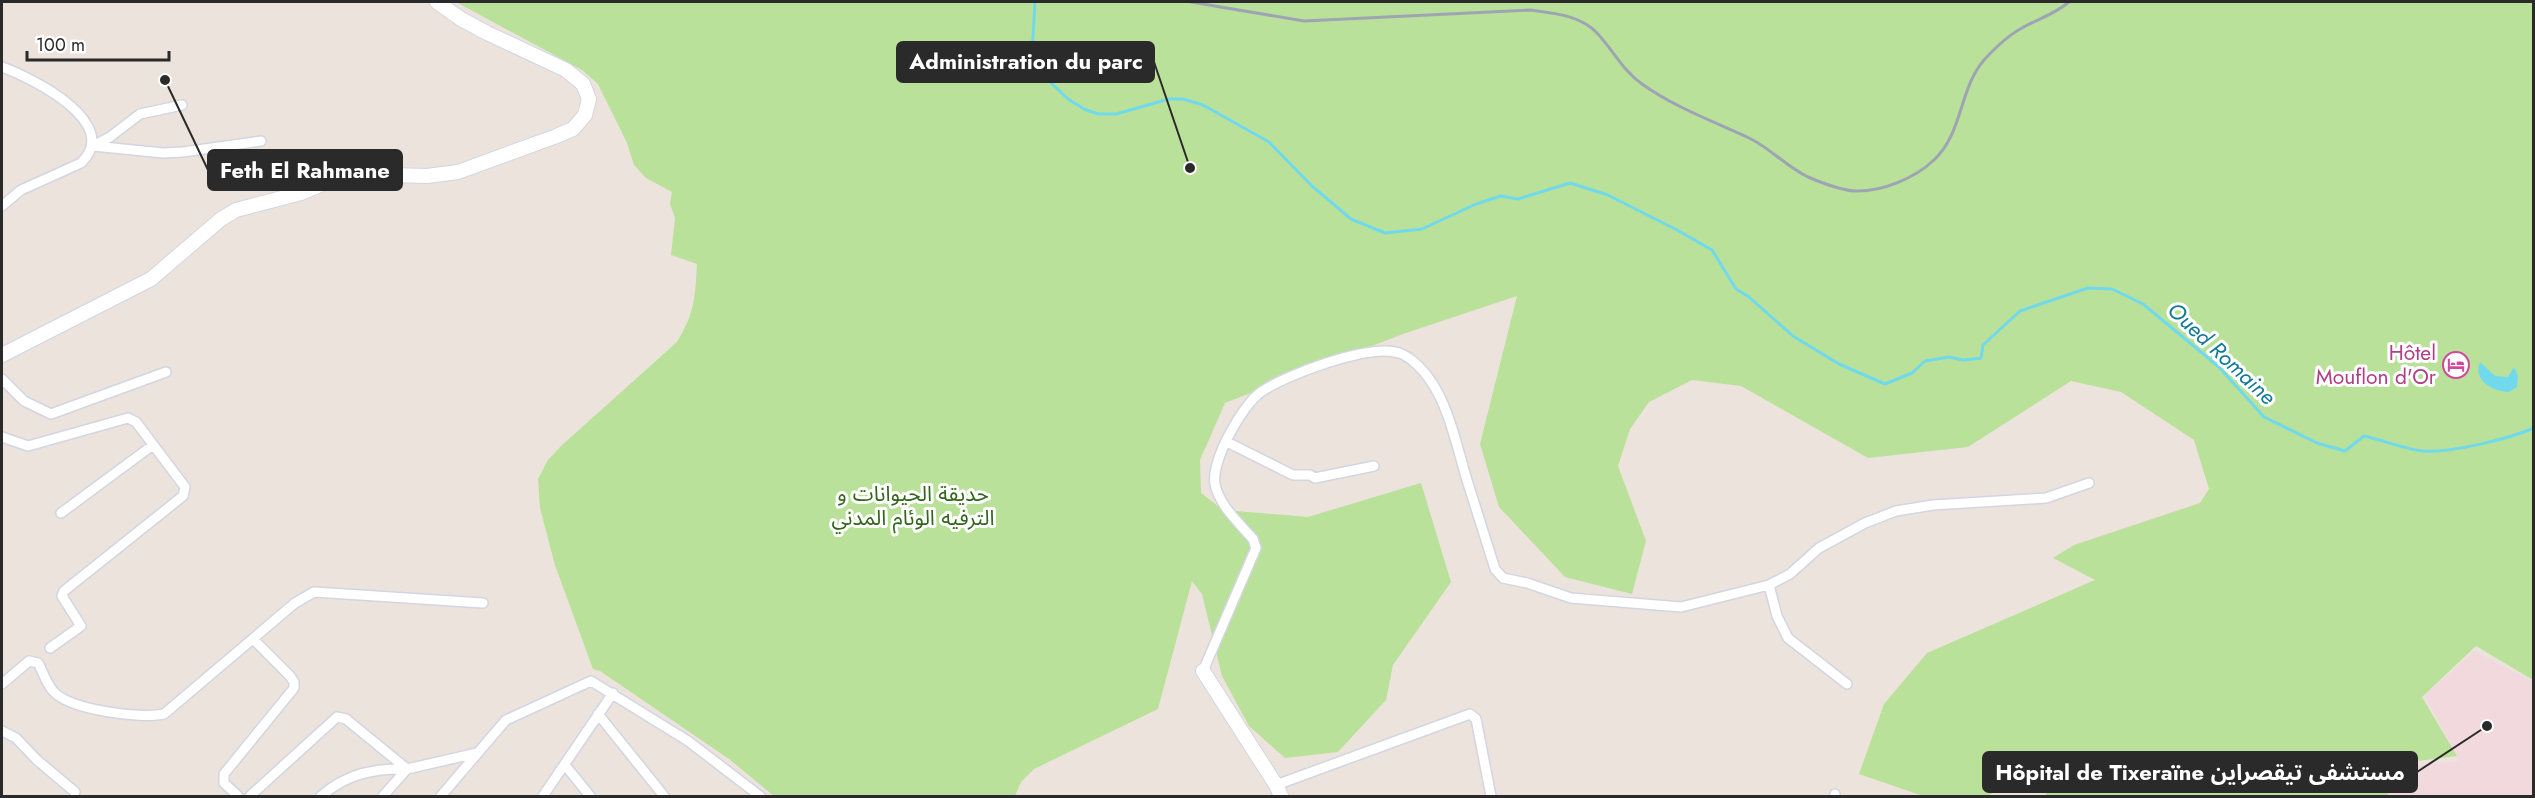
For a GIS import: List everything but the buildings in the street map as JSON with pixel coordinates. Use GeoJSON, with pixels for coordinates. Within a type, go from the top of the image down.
{"type":"FeatureCollection","features":[{"type":"Feature","properties":{"kind":"street"},"geometry":{"type":"LineString","coordinates":[[2,355],[151,279],[220,219],[236,210],[301,193],[339,177],[357,174],[427,176],[458,172],[573,129],[585,115],[589,99],[583,84],[566,70],[487,33],[461,19],[437,2]]}},
{"type":"Feature","properties":{"kind":"street"},"geometry":{"type":"LineString","coordinates":[[2,67],[40,84],[75,109],[87,123],[93,146],[89,156],[81,163],[21,190],[2,206]]}},
{"type":"Feature","properties":{"kind":"street"},"geometry":{"type":"LineString","coordinates":[[93,146],[110,137],[140,114],[182,105]]}},
{"type":"Feature","properties":{"kind":"street"},"geometry":{"type":"LineString","coordinates":[[93,146],[163,153],[261,141]]}},
{"type":"Feature","properties":{"kind":"street"},"geometry":{"type":"LineString","coordinates":[[1491,796],[1476,719],[1470,714],[1278,791],[1203,671],[1255,555],[1256,548],[1253,539],[1218,496],[1214,480],[1216,467],[1243,410],[1260,393],[1305,369],[1374,352],[1398,352],[1415,362],[1434,387],[1449,421],[1495,569],[1503,578],[1527,583],[1571,598],[1673,608],[1769,585],[1790,574],[1820,548],[1865,523],[1896,511],[1933,505],[2046,498],[2089,483]]}},
{"type":"Feature","properties":{"kind":"street"},"geometry":{"type":"LineString","coordinates":[[2,379],[24,401],[51,414],[166,372]]}},
{"type":"Feature","properties":{"kind":"street"},"geometry":{"type":"LineString","coordinates":[[2,437],[28,446],[128,418],[136,422],[185,487],[183,495],[64,591],[62,596],[81,626],[50,648]]}},
{"type":"Feature","properties":{"kind":"street"},"geometry":{"type":"LineString","coordinates":[[1227,442],[1293,475],[1310,475],[1316,478],[1374,466]]}},
{"type":"Feature","properties":{"kind":"street"},"geometry":{"type":"LineString","coordinates":[[61,513],[153,445]]}},
{"type":"Feature","properties":{"kind":"street"},"geometry":{"type":"LineString","coordinates":[[1769,585],[1777,616],[1788,639],[1847,684]]}},
{"type":"Feature","properties":{"kind":"street"},"geometry":{"type":"LineString","coordinates":[[2,684],[29,661],[33,661],[38,663],[54,692],[79,706],[151,717],[164,714],[295,603],[314,592],[483,603]]}},
{"type":"Feature","properties":{"kind":"street"},"geometry":{"type":"LineString","coordinates":[[238,796],[224,783],[224,774],[294,688],[294,682],[290,676],[254,640]]}},
{"type":"Feature","properties":{"kind":"street"},"geometry":{"type":"LineString","coordinates":[[441,796],[511,716],[591,681],[688,741],[760,796]]}},
{"type":"Feature","properties":{"kind":"street"},"geometry":{"type":"LineString","coordinates":[[543,796],[613,693]]}},
{"type":"Feature","properties":{"kind":"street"},"geometry":{"type":"LineString","coordinates":[[598,714],[664,796]]}},
{"type":"Feature","properties":{"kind":"street"},"geometry":{"type":"LineString","coordinates":[[250,796],[337,717],[346,719],[407,769]]}},
{"type":"Feature","properties":{"kind":"street"},"geometry":{"type":"LineString","coordinates":[[2,731],[16,738],[37,760],[75,792]]}},
{"type":"Feature","properties":{"kind":"street"},"geometry":{"type":"LineString","coordinates":[[321,796],[357,773],[383,769],[407,769],[478,753]]}},
{"type":"Feature","properties":{"kind":"street"},"geometry":{"type":"LineString","coordinates":[[565,765],[590,796]]}},
{"type":"Feature","properties":{"kind":"street"},"geometry":{"type":"LineString","coordinates":[[383,796],[407,769]]}},
{"type":"Feature","properties":{"kind":"shaded area"},"geometry":{"type":"Polygon","coordinates":[[[2475,651],[2533,682],[2533,796],[2379,796],[2375,770],[2459,761],[2425,695],[2475,651]]]}},
{"type":"Feature","properties":{"kind":"green space","name":"حديقة الحيوانات و الترفيه الوئام المدني"},"geometry":{"type":"Polygon","coordinates":[[[456,2],[2533,2],[2533,680],[2476,646],[2422,697],[2457,756],[2386,765],[2383,784],[2389,796],[2045,796],[2050,786],[2017,766],[1989,796],[1923,796],[1859,774],[1884,704],[1927,653],[2095,580],[2053,558],[2074,545],[2200,503],[2209,489],[2194,440],[2121,392],[2071,381],[1968,447],[1868,458],[1741,386],[1692,380],[1649,402],[1630,429],[1618,466],[1646,541],[1632,594],[1565,577],[1499,507],[1480,444],[1517,296],[1403,334],[1225,403],[1200,460],[1201,493],[1223,510],[1308,517],[1421,483],[1451,582],[1393,665],[1386,700],[1338,752],[1285,758],[1249,726],[1222,676],[1202,594],[1192,581],[1158,709],[1034,769],[1021,782],[1015,796],[774,796],[729,759],[600,671],[593,669],[555,565],[540,508],[538,479],[548,460],[677,342],[691,313],[695,296],[697,264],[671,255],[675,218],[670,204],[672,192],[646,178],[634,165],[627,143],[598,84],[582,70],[456,2]]]}},
{"type":"Feature","properties":{"kind":"water"},"geometry":{"type":"Polygon","coordinates":[[[2480,362],[2495,376],[2508,377],[2514,367],[2518,376],[2517,387],[2509,392],[2496,390],[2486,384],[2479,375],[2480,362]]]}},
{"type":"Feature","properties":{"kind":"waterway","name":"Oued Romaine"},"geometry":{"type":"LineString","coordinates":[[1035,2],[1032,53],[1035,63],[1049,81],[1068,99],[1084,109],[1098,114],[1116,114],[1169,99],[1183,99],[1203,105],[1269,142],[1312,186],[1351,219],[1385,233],[1422,229],[1476,204],[1501,196],[1518,199],[1570,183],[1608,195],[1712,250],[1736,289],[1749,297],[1793,336],[1839,364],[1885,384],[1912,373],[1925,361],[1949,357],[1963,360],[1981,358],[1983,345],[2020,311],[2088,288],[2112,289],[2143,304],[2219,367],[2264,417],[2317,443],[2345,451],[2364,436],[2416,450],[2435,451],[2510,437],[2534,428]]}},
{"type":"Feature","properties":{"kind":"railway"},"geometry":{"type":"LineString","coordinates":[[1191,2],[1304,21],[1530,10],[1566,16],[1583,22],[1597,33],[1629,73],[1654,92],[1751,139],[1808,177],[1837,188],[1855,191],[1876,189],[1898,183],[1917,173],[1934,160],[1951,137],[1970,84],[1984,60],[2011,35],[2069,2]]}},
{"type":"Feature","properties":{"kind":"place","name":"Feth El Rahmane"},"geometry":{"type":"Point","coordinates":[165,80]}},
{"type":"Feature","properties":{"kind":"place","name":"Administration du parc"},"geometry":{"type":"Point","coordinates":[1190,168]}},
{"type":"Feature","properties":{"kind":"place","name":"Hôtel Mouflon d'Or"},"geometry":{"type":"Point","coordinates":[2456,365]}},
{"type":"Feature","properties":{"kind":"place","name":"Hôpital de Tixeraïne مستشفى تيقصراين"},"geometry":{"type":"Point","coordinates":[2487,726]}}]}
